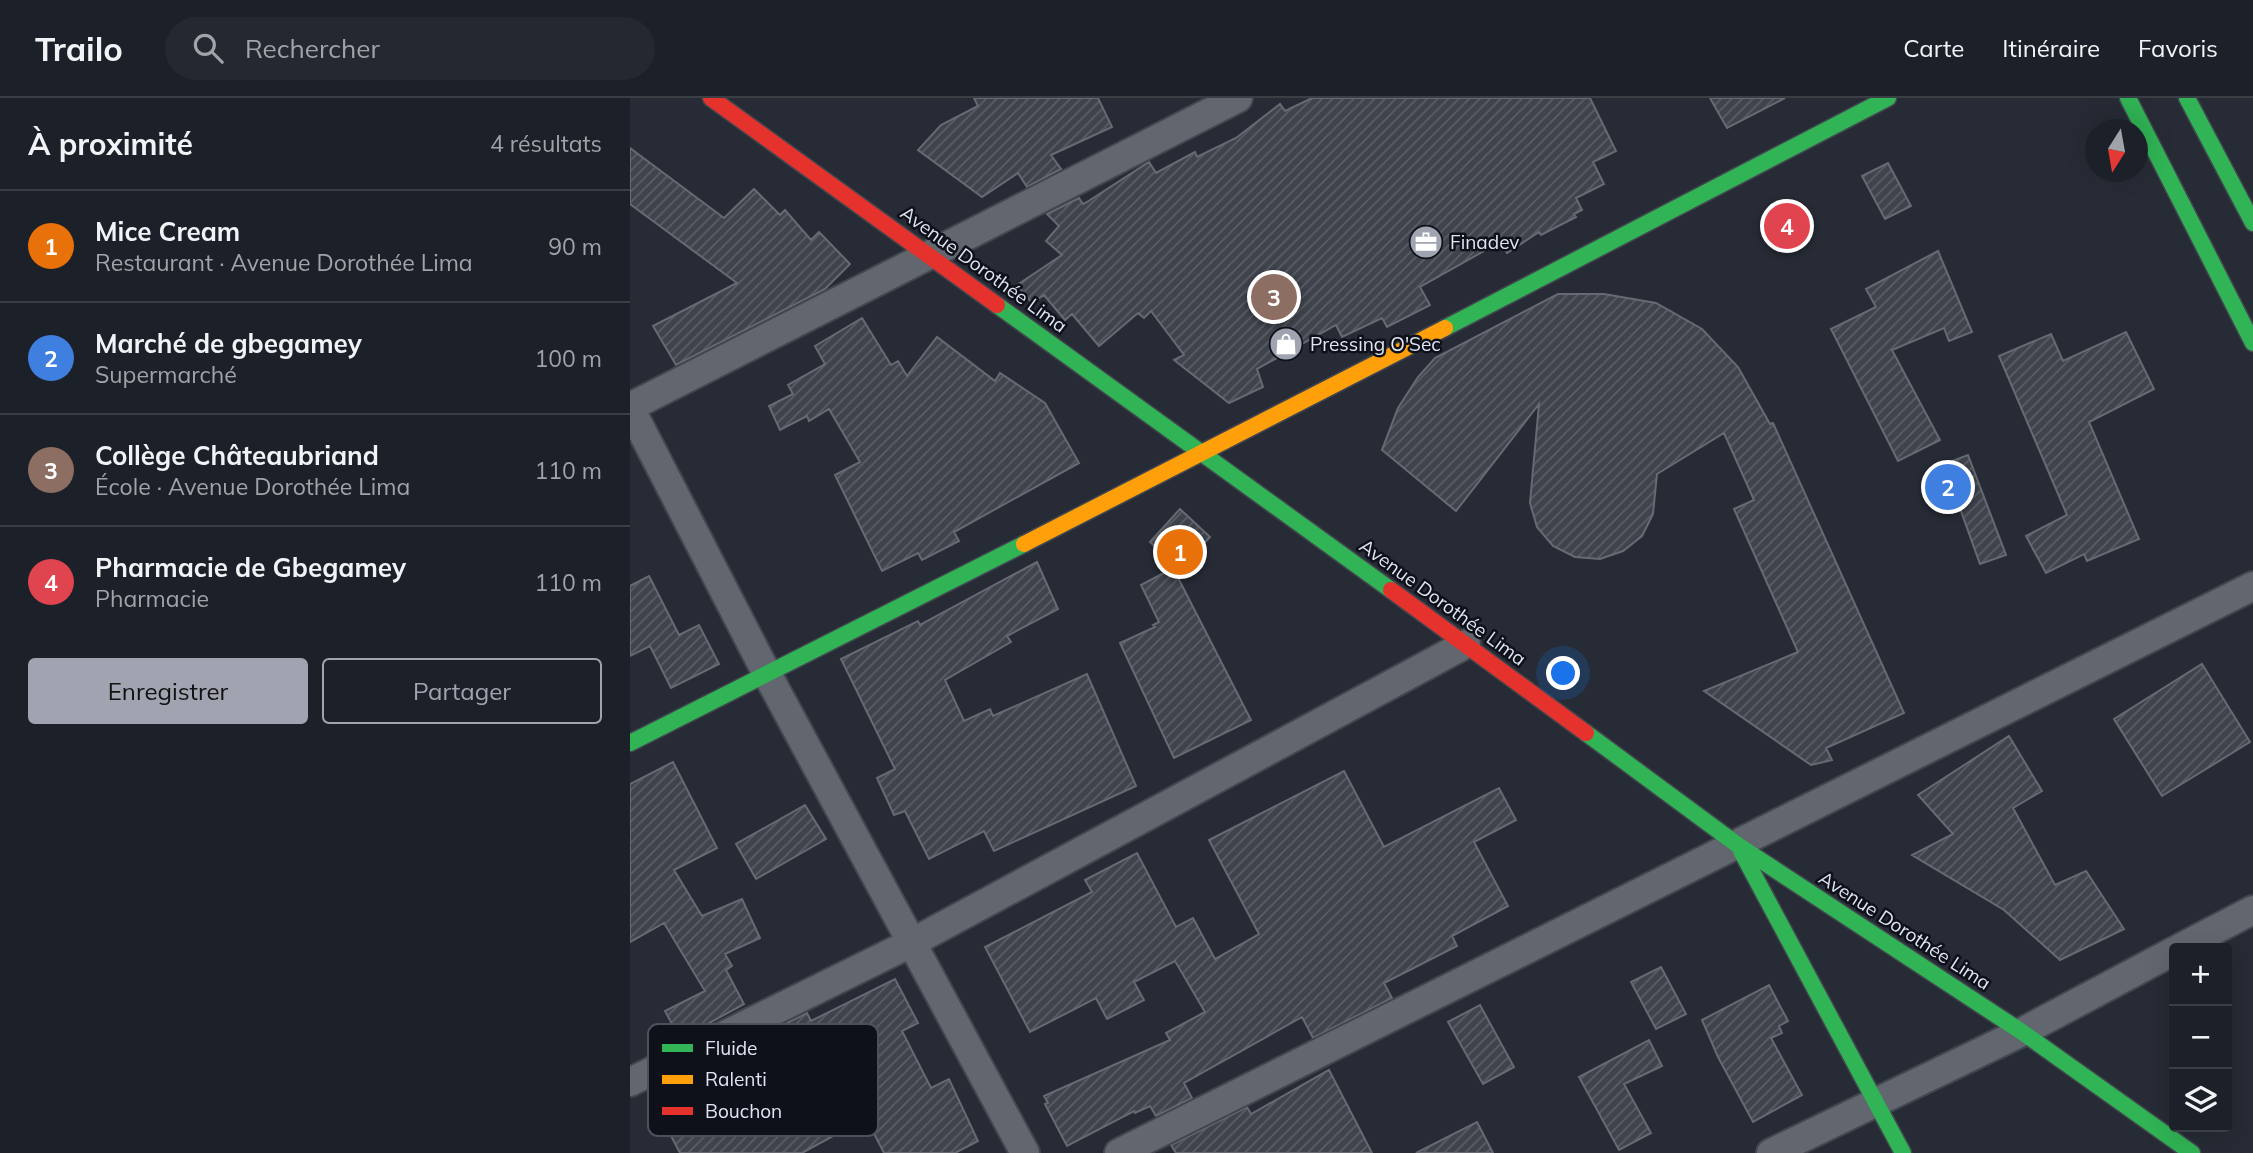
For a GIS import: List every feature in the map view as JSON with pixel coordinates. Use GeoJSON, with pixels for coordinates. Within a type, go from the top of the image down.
{"type":"FeatureCollection","features":[{"type":"Feature","properties":{"kind":"main road","name":"Avenue Dorothée Lima"},"geometry":{"type":"LineString","coordinates":[[711,98],[1466,644],[1739,846],[2022,1031],[2192,1153]]}},
{"type":"Feature","properties":{"kind":"main road"},"geometry":{"type":"LineString","coordinates":[[630,743],[766,672],[1204,454],[1888,98]]}},
{"type":"Feature","properties":{"kind":"main road"},"geometry":{"type":"LineString","coordinates":[[2128,98],[2253,343]]}},
{"type":"Feature","properties":{"kind":"main road"},"geometry":{"type":"LineString","coordinates":[[2187,98],[2253,223]]}},
{"type":"Feature","properties":{"kind":"main road"},"geometry":{"type":"LineString","coordinates":[[1739,846],[1903,1153]]}},
{"type":"Feature","properties":{"kind":"street"},"geometry":{"type":"LineString","coordinates":[[1025,1153],[766,672],[630,408],[1238,98]]}},
{"type":"Feature","properties":{"kind":"street"},"geometry":{"type":"LineString","coordinates":[[1119,1153],[1739,846],[2253,586]]}},
{"type":"Feature","properties":{"kind":"street"},"geometry":{"type":"LineString","coordinates":[[747,1024],[913,942],[1466,644]]}},
{"type":"Feature","properties":{"kind":"street"},"geometry":{"type":"LineString","coordinates":[[2190,943],[2253,910]]}},
{"type":"Feature","properties":{"kind":"street"},"geometry":{"type":"LineString","coordinates":[[1771,1153],[2022,1031],[2169,954]]}},
{"type":"Feature","properties":{"kind":"street"},"geometry":{"type":"LineString","coordinates":[[630,1082],[648,1073]]}},
{"type":"Feature","properties":{"kind":"building"},"geometry":{"type":"Polygon","coordinates":[[[974,98],[1098,98],[1112,127],[1051,155],[1061,169],[1027,187],[1018,173],[982,197],[918,150],[941,125],[978,106],[974,98]]]}},
{"type":"Feature","properties":{"kind":"building"},"geometry":{"type":"Polygon","coordinates":[[[1312,98],[1590,98],[1616,151],[1593,162],[1604,184],[1576,198],[1582,210],[1574,214],[1576,217],[1541,235],[1539,232],[1507,253],[1500,242],[1420,287],[1430,305],[1387,327],[1382,318],[1342,337],[1336,325],[1257,369],[1263,387],[1229,403],[1174,360],[1184,355],[1151,311],[1144,318],[1138,313],[1099,346],[1072,314],[1065,320],[1044,295],[1032,303],[1017,285],[1062,255],[1046,241],[1059,226],[1047,214],[1079,198],[1083,204],[1087,202],[1149,162],[1156,173],[1195,152],[1197,157],[1236,138],[1280,104],[1285,111],[1312,98]]]}},
{"type":"Feature","properties":{"kind":"building"},"geometry":{"type":"Polygon","coordinates":[[[1710,98],[1785,98],[1727,128],[1710,98]]]}},
{"type":"Feature","properties":{"kind":"building"},"geometry":{"type":"Polygon","coordinates":[[[630,148],[724,218],[754,189],[780,215],[785,210],[811,240],[819,232],[850,264],[825,289],[676,365],[653,326],[737,283],[630,204],[630,148]]]}},
{"type":"Feature","properties":{"kind":"building"},"geometry":{"type":"Polygon","coordinates":[[[1888,163],[1911,206],[1885,219],[1862,176],[1888,163]]]}},
{"type":"Feature","properties":{"kind":"building"},"geometry":{"type":"Polygon","coordinates":[[[1938,251],[1972,332],[1949,341],[1944,328],[1892,350],[1940,440],[1898,461],[1831,329],[1876,307],[1866,289],[1938,251]]]}},
{"type":"Feature","properties":{"kind":"building"},"geometry":{"type":"Polygon","coordinates":[[[1558,294],[1604,294],[1656,303],[1702,329],[1738,367],[1770,424],[1773,423],[1904,713],[1826,748],[1832,760],[1811,765],[1704,691],[1798,652],[1734,509],[1754,500],[1724,433],[1657,474],[1653,514],[1642,536],[1623,551],[1600,559],[1575,557],[1553,546],[1537,527],[1530,503],[1539,404],[1456,511],[1382,450],[1398,408],[1418,377],[1435,358],[1558,294]]]}},
{"type":"Feature","properties":{"kind":"building"},"geometry":{"type":"Polygon","coordinates":[[[862,318],[891,365],[898,361],[907,376],[937,337],[995,381],[1000,373],[1045,403],[1079,463],[954,532],[959,541],[922,560],[918,553],[882,571],[835,475],[860,462],[829,409],[809,421],[807,416],[780,430],[769,406],[793,394],[788,385],[825,364],[815,346],[862,318]]]}},
{"type":"Feature","properties":{"kind":"building"},"geometry":{"type":"Polygon","coordinates":[[[2126,332],[2154,389],[2089,422],[2139,539],[2087,561],[2084,554],[2046,573],[2026,536],[2067,515],[1999,356],[2051,334],[2063,361],[2126,332]]]}},
{"type":"Feature","properties":{"kind":"building"},"geometry":{"type":"Polygon","coordinates":[[[1968,455],[2006,555],[1980,564],[1944,464],[1968,455]]]}},
{"type":"Feature","properties":{"kind":"building"},"geometry":{"type":"Polygon","coordinates":[[[1180,509],[1210,537],[1180,569],[1150,542],[1180,509]]]}},
{"type":"Feature","properties":{"kind":"building"},"geometry":{"type":"Polygon","coordinates":[[[1037,562],[1058,609],[1007,636],[1011,642],[945,680],[964,721],[990,709],[993,716],[1087,674],[1136,786],[994,851],[984,831],[929,859],[905,811],[894,815],[877,778],[895,769],[841,659],[918,621],[920,625],[1037,562]]]}},
{"type":"Feature","properties":{"kind":"building"},"geometry":{"type":"Polygon","coordinates":[[[1173,568],[1251,720],[1174,758],[1120,643],[1155,627],[1153,625],[1159,622],[1141,585],[1173,568]]]}},
{"type":"Feature","properties":{"kind":"building"},"geometry":{"type":"Polygon","coordinates":[[[649,576],[679,635],[699,625],[719,664],[671,688],[650,646],[630,656],[630,586],[649,576]]]}},
{"type":"Feature","properties":{"kind":"building"},"geometry":{"type":"Polygon","coordinates":[[[2202,664],[2250,742],[2162,796],[2114,719],[2202,664]]]}},
{"type":"Feature","properties":{"kind":"building"},"geometry":{"type":"Polygon","coordinates":[[[2009,736],[2042,791],[2013,808],[2055,885],[2086,871],[2124,929],[2060,960],[2004,910],[1912,855],[1953,834],[1918,795],[2009,736]]]}},
{"type":"Feature","properties":{"kind":"building"},"geometry":{"type":"Polygon","coordinates":[[[673,762],[717,848],[674,870],[702,916],[742,899],[760,938],[725,954],[732,966],[726,970],[744,1004],[707,1024],[672,1024],[665,1011],[705,991],[664,923],[630,942],[630,784],[673,762]]]}},
{"type":"Feature","properties":{"kind":"building"},"geometry":{"type":"Polygon","coordinates":[[[1344,771],[1384,847],[1499,788],[1516,820],[1474,842],[1508,906],[1452,936],[1457,946],[1384,983],[1392,998],[1313,1038],[1302,1017],[1184,1083],[1192,1098],[1156,1116],[1150,1106],[1135,1113],[1134,1111],[1067,1146],[1045,1104],[1048,1103],[1044,1096],[1170,1040],[1166,1033],[1205,1012],[1175,961],[1134,982],[1144,1000],[1107,1019],[1096,998],[1030,1032],[985,947],[1092,892],[1085,880],[1137,853],[1176,927],[1193,918],[1215,959],[1259,934],[1209,840],[1344,771]]]}},
{"type":"Feature","properties":{"kind":"building"},"geometry":{"type":"Polygon","coordinates":[[[805,805],[826,839],[756,879],[736,844],[805,805]]]}},
{"type":"Feature","properties":{"kind":"building"},"geometry":{"type":"Polygon","coordinates":[[[1661,967],[1686,1014],[1656,1029],[1631,982],[1661,967]]]}},
{"type":"Feature","properties":{"kind":"building"},"geometry":{"type":"Polygon","coordinates":[[[895,979],[918,1023],[902,1031],[931,1088],[949,1079],[978,1141],[955,1153],[884,1153],[875,1136],[878,1136],[878,1024],[785,1024],[807,1013],[811,1021],[895,979]]]}},
{"type":"Feature","properties":{"kind":"building"},"geometry":{"type":"Polygon","coordinates":[[[1769,985],[1788,1021],[1779,1026],[1782,1033],[1771,1038],[1802,1095],[1753,1122],[1718,1057],[1702,1020],[1769,985]]]}},
{"type":"Feature","properties":{"kind":"building"},"geometry":{"type":"Polygon","coordinates":[[[1480,1005],[1514,1067],[1483,1084],[1448,1022],[1480,1005]]]}},
{"type":"Feature","properties":{"kind":"building"},"geometry":{"type":"Polygon","coordinates":[[[1649,1040],[1662,1066],[1624,1084],[1651,1133],[1619,1150],[1579,1077],[1649,1040]]]}},
{"type":"Feature","properties":{"kind":"building"},"geometry":{"type":"Polygon","coordinates":[[[1329,1070],[1372,1153],[1176,1153],[1171,1145],[1247,1107],[1251,1114],[1329,1070]]]}},
{"type":"Feature","properties":{"kind":"building"},"geometry":{"type":"Polygon","coordinates":[[[1477,1122],[1493,1153],[1416,1153],[1477,1122]]]}},
{"type":"Feature","properties":{"kind":"building"},"geometry":{"type":"Polygon","coordinates":[[[671,1136],[833,1136],[802,1153],[680,1153],[671,1136]]]}},
{"type":"Feature","properties":{"kind":"traffic: fast"},"geometry":{"type":"LineString","coordinates":[[1445,328],[1888,98]]}},
{"type":"Feature","properties":{"kind":"traffic: fast"},"geometry":{"type":"LineString","coordinates":[[2128,98],[2253,343]]}},
{"type":"Feature","properties":{"kind":"traffic: fast"},"geometry":{"type":"LineString","coordinates":[[2187,98],[2253,223]]}},
{"type":"Feature","properties":{"kind":"traffic: fast"},"geometry":{"type":"LineString","coordinates":[[997,305],[1391,590]]}},
{"type":"Feature","properties":{"kind":"traffic: fast"},"geometry":{"type":"LineString","coordinates":[[630,743],[1024,544]]}},
{"type":"Feature","properties":{"kind":"traffic: fast"},"geometry":{"type":"LineString","coordinates":[[1586,733],[1739,846],[2022,1032],[2192,1153]]}},
{"type":"Feature","properties":{"kind":"traffic: fast"},"geometry":{"type":"LineString","coordinates":[[1741,851],[1903,1153]]}},
{"type":"Feature","properties":{"kind":"traffic: slow"},"geometry":{"type":"LineString","coordinates":[[1024,544],[1445,328]]}},
{"type":"Feature","properties":{"kind":"traffic: jam"},"geometry":{"type":"LineString","coordinates":[[711,98],[997,305]]}},
{"type":"Feature","properties":{"kind":"traffic: jam"},"geometry":{"type":"LineString","coordinates":[[1391,590],[1586,733]]}},
{"type":"Feature","properties":{"kind":"place","name":"Pharmacie de Gbegamey"},"geometry":{"type":"Point","coordinates":[1787,226]}},
{"type":"Feature","properties":{"kind":"place","name":"Finadev"},"geometry":{"type":"Point","coordinates":[1426,242]}},
{"type":"Feature","properties":{"kind":"place","name":"Collège Châteaubriand"},"geometry":{"type":"Point","coordinates":[1274,297]}},
{"type":"Feature","properties":{"kind":"place","name":"Pressing O'Sec"},"geometry":{"type":"Point","coordinates":[1286,344]}},
{"type":"Feature","properties":{"kind":"place","name":"Marché de gbegamey"},"geometry":{"type":"Point","coordinates":[1948,487]}},
{"type":"Feature","properties":{"kind":"place","name":"Mice Cream"},"geometry":{"type":"Point","coordinates":[1180,552]}}]}
